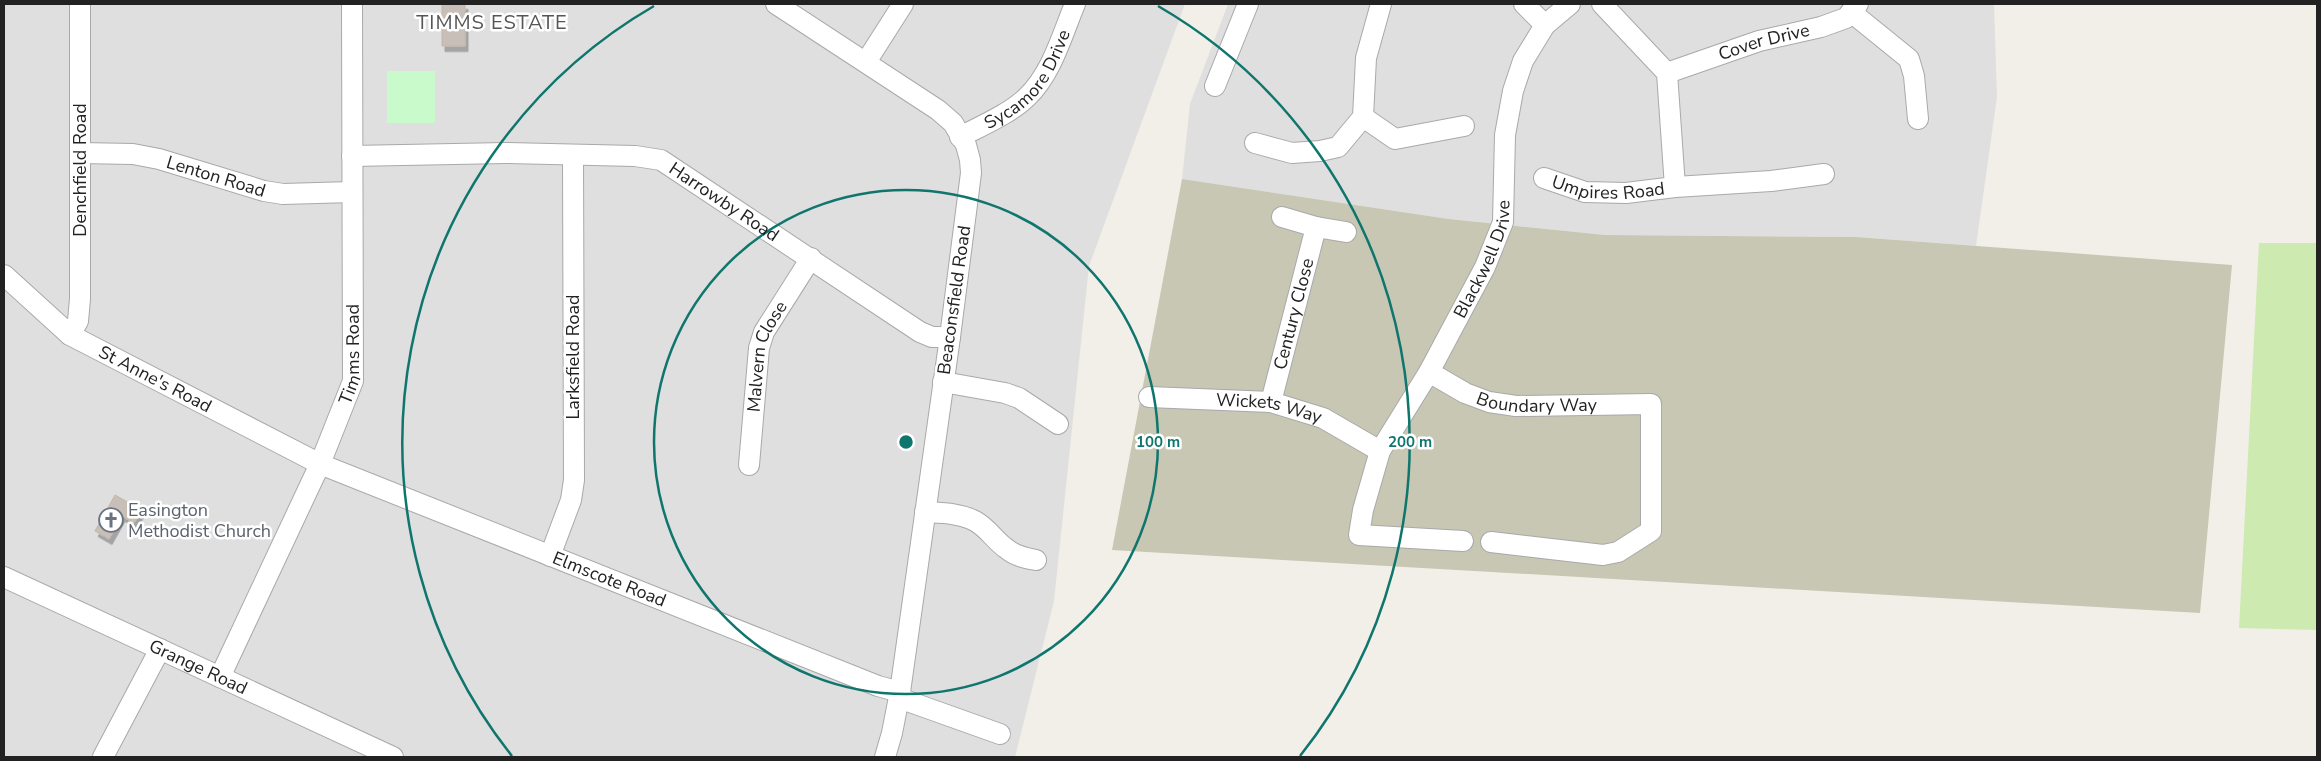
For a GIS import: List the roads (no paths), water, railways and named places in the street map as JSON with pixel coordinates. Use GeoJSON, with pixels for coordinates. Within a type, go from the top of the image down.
{"type":"FeatureCollection","features":[{"type":"Feature","properties":{"kind":"street","name":"Denchfield Road"},"geometry":{"type":"LineString","coordinates":[[70,335],[78,321],[80,299],[80,4]]}},
{"type":"Feature","properties":{"kind":"street","name":"Timms Road"},"geometry":{"type":"LineString","coordinates":[[220,677],[320,464],[354,381],[352,4]]}},
{"type":"Feature","properties":{"kind":"street","name":"Beaconsfield Road"},"geometry":{"type":"LineString","coordinates":[[776,4],[938,110],[953,124],[966,146],[971,173],[900,695],[885,757]]}},
{"type":"Feature","properties":{"kind":"street"},"geometry":{"type":"LineString","coordinates":[[866,62],[903,4]]}},
{"type":"Feature","properties":{"kind":"street","name":"Sycamore Drive"},"geometry":{"type":"LineString","coordinates":[[960,137],[1026,99],[1039,84],[1048,69],[1075,4]]}},
{"type":"Feature","properties":{"kind":"street"},"geometry":{"type":"LineString","coordinates":[[1215,86],[1248,4]]}},
{"type":"Feature","properties":{"kind":"street"},"geometry":{"type":"LineString","coordinates":[[1255,143],[1292,153],[1320,151],[1338,147],[1363,117],[1366,58],[1380,4]]}},
{"type":"Feature","properties":{"kind":"street"},"geometry":{"type":"LineString","coordinates":[[1524,4],[1545,25]]}},
{"type":"Feature","properties":{"kind":"street","name":"Blackwell Drive"},"geometry":{"type":"LineString","coordinates":[[1463,541],[1359,535],[1363,510],[1380,451],[1429,372],[1485,267],[1503,222],[1505,135],[1513,91],[1523,61],[1545,25],[1570,4]]}},
{"type":"Feature","properties":{"kind":"street"},"geometry":{"type":"LineString","coordinates":[[1602,4],[1666,73]]}},
{"type":"Feature","properties":{"kind":"street"},"geometry":{"type":"LineString","coordinates":[[1854,8],[1909,59],[1914,76],[1918,119]]}},
{"type":"Feature","properties":{"kind":"street","name":"Cover Drive"},"geometry":{"type":"LineString","coordinates":[[1666,73],[1759,41],[1821,27],[1846,18],[1854,8]]}},
{"type":"Feature","properties":{"kind":"street","name":"Umpires Road"},"geometry":{"type":"LineString","coordinates":[[1544,178],[1586,192],[1626,193],[1675,187],[1666,73]]}},
{"type":"Feature","properties":{"kind":"street"},"geometry":{"type":"LineString","coordinates":[[1363,117],[1395,139],[1464,126]]}},
{"type":"Feature","properties":{"kind":"street","name":"Lenton Road"},"geometry":{"type":"LineString","coordinates":[[80,153],[133,154],[159,159],[264,191],[283,194],[352,192]]}},
{"type":"Feature","properties":{"kind":"street","name":"Harrowby Road"},"geometry":{"type":"LineString","coordinates":[[352,156],[506,153],[635,156],[661,160],[920,332],[932,337],[950,338]]}},
{"type":"Feature","properties":{"kind":"street","name":"Larksfield Road"},"geometry":{"type":"LineString","coordinates":[[550,556],[571,500],[574,480],[572,155]]}},
{"type":"Feature","properties":{"kind":"street"},"geometry":{"type":"LineString","coordinates":[[1675,187],[1771,181],[1824,174]]}},
{"type":"Feature","properties":{"kind":"street"},"geometry":{"type":"LineString","coordinates":[[1282,217],[1346,232]]}},
{"type":"Feature","properties":{"kind":"street","name":"Century Close"},"geometry":{"type":"LineString","coordinates":[[1272,402],[1316,226]]}},
{"type":"Feature","properties":{"kind":"street","name":"Malvern Close"},"geometry":{"type":"LineString","coordinates":[[749,465],[759,348],[764,332],[811,258]]}},
{"type":"Feature","properties":{"kind":"street","name":"St Anne's Road"},"geometry":{"type":"LineString","coordinates":[[4,275],[70,335],[320,464]]}},
{"type":"Feature","properties":{"kind":"street","name":"Boundary Way"},"geometry":{"type":"LineString","coordinates":[[1429,372],[1465,393],[1498,404],[1516,406],[1651,404],[1651,531],[1618,552],[1603,555],[1491,542]]}},
{"type":"Feature","properties":{"kind":"street"},"geometry":{"type":"LineString","coordinates":[[943,382],[1006,393],[1019,398],[1058,424]]}},
{"type":"Feature","properties":{"kind":"street","name":"Wickets Way"},"geometry":{"type":"LineString","coordinates":[[1149,398],[1272,402],[1323,418],[1380,451]]}},
{"type":"Feature","properties":{"kind":"street","name":"Elmscote Road"},"geometry":{"type":"LineString","coordinates":[[320,464],[1000,734]]}},
{"type":"Feature","properties":{"kind":"street"},"geometry":{"type":"LineString","coordinates":[[925,512],[958,514],[975,520],[1007,549],[1018,556],[1036,560]]}},
{"type":"Feature","properties":{"kind":"street","name":"Grange Road"},"geometry":{"type":"LineString","coordinates":[[4,577],[393,757]]}},
{"type":"Feature","properties":{"kind":"street"},"geometry":{"type":"LineString","coordinates":[[103,757],[160,649]]}},
{"type":"Feature","properties":{"kind":"place","name":"Easington Methodist Church"},"geometry":{"type":"Point","coordinates":[111,520]}},
{"type":"Feature","properties":{"kind":"district","name":"TIMMS ESTATE"},"geometry":{"type":"Point","coordinates":[492,22]}}]}
